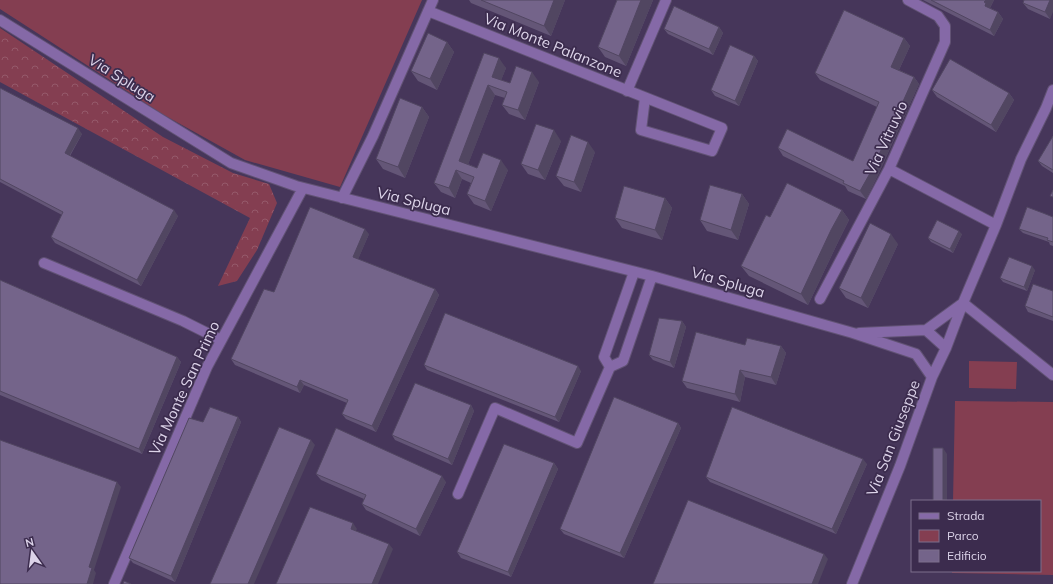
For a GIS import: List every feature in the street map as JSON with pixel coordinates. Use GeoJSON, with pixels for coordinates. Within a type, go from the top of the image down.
{"type":"FeatureCollection","features":[{"type":"Feature","properties":{"kind":"street"},"geometry":{"type":"LineString","coordinates":[[342,198],[372,136],[433,0]]}},
{"type":"Feature","properties":{"kind":"street"},"geometry":{"type":"LineString","coordinates":[[627,91],[666,0]]}},
{"type":"Feature","properties":{"kind":"street","name":"Via Vitruvio"},"geometry":{"type":"LineString","coordinates":[[820,299],[889,170],[945,42],[945,26],[938,16],[908,0]]}},
{"type":"Feature","properties":{"kind":"street","name":"Via Monte Palanzone"},"geometry":{"type":"LineString","coordinates":[[428,11],[722,128],[712,151],[641,130],[645,98]]}},
{"type":"Feature","properties":{"kind":"street","name":"Via Spluga"},"geometry":{"type":"LineString","coordinates":[[0,20],[231,163],[303,188],[652,276],[854,333],[916,354],[932,377]]}},
{"type":"Feature","properties":{"kind":"street","name":"Via San Giuseppe"},"geometry":{"type":"LineString","coordinates":[[852,584],[900,466],[932,377],[946,348],[1021,159],[1050,110],[1053,90]]}},
{"type":"Feature","properties":{"kind":"street"},"geometry":{"type":"LineString","coordinates":[[889,170],[996,225]]}},
{"type":"Feature","properties":{"kind":"street","name":"Via Monte San Primo"},"geometry":{"type":"LineString","coordinates":[[114,584],[207,367],[303,188]]}},
{"type":"Feature","properties":{"kind":"street"},"geometry":{"type":"LineString","coordinates":[[44,263],[183,321],[221,340]]}},
{"type":"Feature","properties":{"kind":"street"},"geometry":{"type":"LineString","coordinates":[[610,367],[604,357],[634,272]]}},
{"type":"Feature","properties":{"kind":"street"},"geometry":{"type":"LineString","coordinates":[[458,494],[495,408],[577,443],[610,367],[622,361],[652,276]]}},
{"type":"Feature","properties":{"kind":"street"},"geometry":{"type":"LineString","coordinates":[[946,348],[926,330],[963,302],[1053,375]]}},
{"type":"Feature","properties":{"kind":"street","name":"Via Spluga"},"geometry":{"type":"LineString","coordinates":[[854,333],[926,330]]}},
{"type":"Feature","properties":{"kind":"green space"},"geometry":{"type":"Polygon","coordinates":[[[0,0],[422,0],[340,187],[245,160],[164,115],[0,9],[0,0]]]}},
{"type":"Feature","properties":{"kind":"green space"},"geometry":{"type":"Polygon","coordinates":[[[0,28],[163,137],[233,173],[269,184],[277,203],[257,250],[237,281],[218,286],[250,218],[0,82],[0,28]]]}},
{"type":"Feature","properties":{"kind":"green space"},"geometry":{"type":"Polygon","coordinates":[[[969,361],[1017,362],[1016,389],[969,388],[969,361]]]}},
{"type":"Feature","properties":{"kind":"green space"},"geometry":{"type":"Polygon","coordinates":[[[955,401],[1053,402],[1053,575],[952,573],[1041,572],[1041,500],[953,500],[955,401]]]}},
{"type":"Feature","properties":{"kind":"building"},"geometry":{"type":"Polygon","coordinates":[[[481,0],[554,0],[544,26],[481,0]]]}},
{"type":"Feature","properties":{"kind":"building"},"geometry":{"type":"Polygon","coordinates":[[[617,0],[641,0],[619,56],[598,47],[617,0]]]}},
{"type":"Feature","properties":{"kind":"building"},"geometry":{"type":"Polygon","coordinates":[[[931,0],[986,0],[984,2],[986,3],[985,6],[998,12],[990,30],[931,0]]]}},
{"type":"Feature","properties":{"kind":"building"},"geometry":{"type":"Polygon","coordinates":[[[1024,0],[1050,0],[1045,12],[1023,3],[1024,0]]]}},
{"type":"Feature","properties":{"kind":"building"},"geometry":{"type":"Polygon","coordinates":[[[674,6],[719,27],[709,49],[664,29],[674,6]]]}},
{"type":"Feature","properties":{"kind":"building"},"geometry":{"type":"Polygon","coordinates":[[[844,10],[904,38],[891,67],[914,77],[873,168],[860,191],[843,183],[844,181],[778,148],[787,129],[853,161],[879,102],[815,73],[844,10]]]}},
{"type":"Feature","properties":{"kind":"building"},"geometry":{"type":"Polygon","coordinates":[[[428,33],[447,42],[430,79],[411,71],[428,33]]]}},
{"type":"Feature","properties":{"kind":"building"},"geometry":{"type":"Polygon","coordinates":[[[730,45],[754,56],[735,101],[711,90],[730,45]]]}},
{"type":"Feature","properties":{"kind":"building"},"geometry":{"type":"Polygon","coordinates":[[[484,53],[499,58],[492,77],[510,83],[516,66],[532,72],[518,110],[502,105],[507,92],[488,85],[459,161],[477,168],[483,153],[501,160],[485,201],[467,194],[474,177],[456,170],[449,188],[434,183],[484,53]]]}},
{"type":"Feature","properties":{"kind":"building"},"geometry":{"type":"Polygon","coordinates":[[[950,59],[1009,93],[991,125],[932,90],[950,59]]]}},
{"type":"Feature","properties":{"kind":"building"},"geometry":{"type":"Polygon","coordinates":[[[0,88],[78,128],[65,153],[174,210],[137,280],[51,237],[63,212],[0,179],[0,88]]]}},
{"type":"Feature","properties":{"kind":"building"},"geometry":{"type":"Polygon","coordinates":[[[400,98],[422,107],[398,167],[376,159],[400,98]]]}},
{"type":"Feature","properties":{"kind":"building"},"geometry":{"type":"Polygon","coordinates":[[[536,124],[554,130],[538,170],[521,164],[536,124]]]}},
{"type":"Feature","properties":{"kind":"building"},"geometry":{"type":"Polygon","coordinates":[[[571,135],[588,142],[574,182],[556,176],[571,135]]]}},
{"type":"Feature","properties":{"kind":"building"},"geometry":{"type":"Polygon","coordinates":[[[1053,136],[1053,170],[1038,161],[1053,136]]]}},
{"type":"Feature","properties":{"kind":"building"},"geometry":{"type":"Polygon","coordinates":[[[787,183],[842,210],[801,294],[741,266],[766,215],[770,217],[787,183]]]}},
{"type":"Feature","properties":{"kind":"building"},"geometry":{"type":"Polygon","coordinates":[[[710,185],[742,194],[731,230],[700,220],[710,185]]]}},
{"type":"Feature","properties":{"kind":"building"},"geometry":{"type":"Polygon","coordinates":[[[624,186],[665,198],[655,230],[615,218],[624,186]]]}},
{"type":"Feature","properties":{"kind":"building"},"geometry":{"type":"Polygon","coordinates":[[[1053,190],[1053,197],[1050,196],[1053,190]]]}},
{"type":"Feature","properties":{"kind":"building"},"geometry":{"type":"Polygon","coordinates":[[[310,207],[365,229],[353,257],[435,289],[372,426],[342,414],[348,400],[300,380],[297,387],[231,359],[264,289],[274,292],[310,207]]]}},
{"type":"Feature","properties":{"kind":"building"},"geometry":{"type":"Polygon","coordinates":[[[1027,207],[1053,217],[1053,242],[1047,240],[1048,238],[1019,229],[1027,207]]]}},
{"type":"Feature","properties":{"kind":"building"},"geometry":{"type":"Polygon","coordinates":[[[937,220],[959,231],[950,249],[928,238],[937,220]]]}},
{"type":"Feature","properties":{"kind":"building"},"geometry":{"type":"Polygon","coordinates":[[[870,223],[891,234],[861,298],[839,288],[870,223]]]}},
{"type":"Feature","properties":{"kind":"building"},"geometry":{"type":"Polygon","coordinates":[[[1009,257],[1032,266],[1024,287],[1000,278],[1009,257]]]}},
{"type":"Feature","properties":{"kind":"building"},"geometry":{"type":"Polygon","coordinates":[[[0,280],[177,357],[139,449],[0,391],[0,280]]]}},
{"type":"Feature","properties":{"kind":"building"},"geometry":{"type":"Polygon","coordinates":[[[1033,284],[1053,291],[1053,317],[1025,306],[1033,284]]]}},
{"type":"Feature","properties":{"kind":"building"},"geometry":{"type":"Polygon","coordinates":[[[445,313],[578,366],[555,417],[424,365],[445,313]]]}},
{"type":"Feature","properties":{"kind":"building"},"geometry":{"type":"Polygon","coordinates":[[[659,318],[682,321],[670,362],[649,355],[659,318]]]}},
{"type":"Feature","properties":{"kind":"building"},"geometry":{"type":"Polygon","coordinates":[[[696,332],[745,345],[747,338],[781,346],[771,377],[740,370],[735,394],[682,381],[696,332]]]}},
{"type":"Feature","properties":{"kind":"building"},"geometry":{"type":"Polygon","coordinates":[[[415,383],[471,405],[448,459],[392,435],[415,383]]]}},
{"type":"Feature","properties":{"kind":"building"},"geometry":{"type":"Polygon","coordinates":[[[614,397],[678,423],[620,553],[560,529],[614,397]]]}},
{"type":"Feature","properties":{"kind":"building"},"geometry":{"type":"Polygon","coordinates":[[[210,407],[238,417],[171,576],[129,558],[189,418],[203,422],[210,407]]]}},
{"type":"Feature","properties":{"kind":"building"},"geometry":{"type":"Polygon","coordinates":[[[732,407],[863,459],[832,529],[706,477],[732,407]]]}},
{"type":"Feature","properties":{"kind":"building"},"geometry":{"type":"Polygon","coordinates":[[[279,427],[311,440],[248,584],[210,584],[279,427]]]}},
{"type":"Feature","properties":{"kind":"building"},"geometry":{"type":"Polygon","coordinates":[[[336,428],[442,476],[416,529],[362,504],[366,495],[316,474],[336,428]]]}},
{"type":"Feature","properties":{"kind":"building"},"geometry":{"type":"Polygon","coordinates":[[[0,440],[117,482],[89,567],[92,568],[87,584],[0,584],[0,440]]]}},
{"type":"Feature","properties":{"kind":"building"},"geometry":{"type":"Polygon","coordinates":[[[504,444],[554,463],[508,572],[457,552],[504,444]]]}},
{"type":"Feature","properties":{"kind":"building"},"geometry":{"type":"Polygon","coordinates":[[[933,448],[943,448],[943,500],[933,500],[933,448]]]}},
{"type":"Feature","properties":{"kind":"building"},"geometry":{"type":"Polygon","coordinates":[[[688,500],[824,554],[812,584],[653,584],[688,500]]]}},
{"type":"Feature","properties":{"kind":"building"},"geometry":{"type":"Polygon","coordinates":[[[310,507],[353,523],[351,529],[389,544],[372,584],[276,584],[310,507]]]}},
{"type":"Feature","properties":{"kind":"building"},"geometry":{"type":"Polygon","coordinates":[[[124,581],[131,584],[123,584],[124,581]]]}}]}
